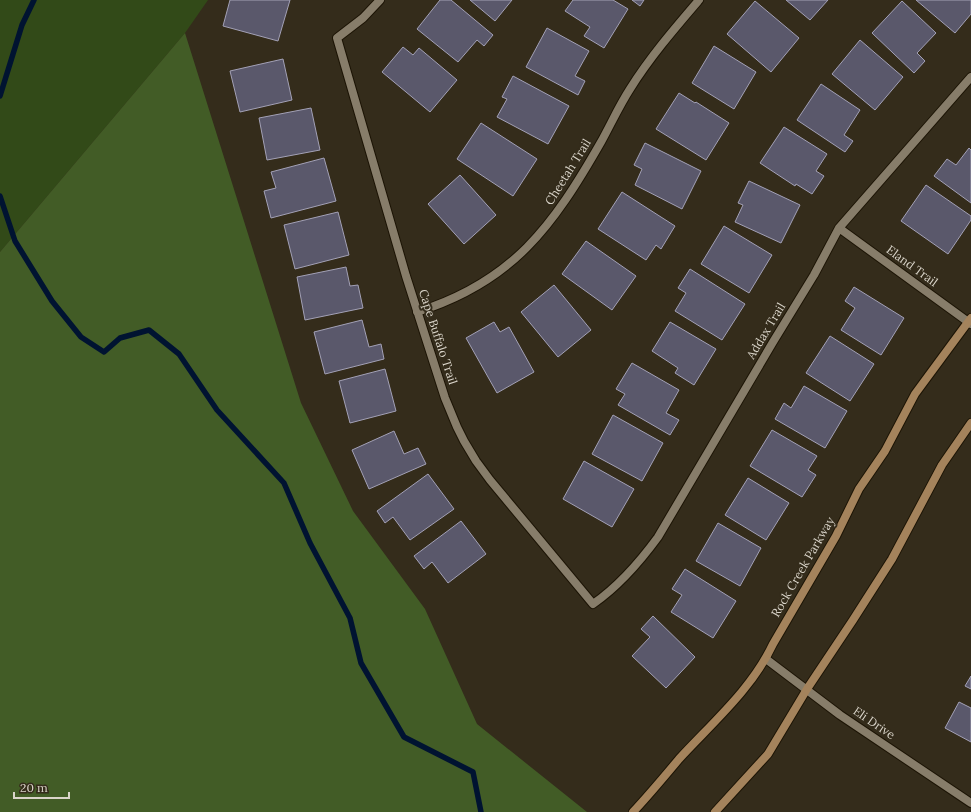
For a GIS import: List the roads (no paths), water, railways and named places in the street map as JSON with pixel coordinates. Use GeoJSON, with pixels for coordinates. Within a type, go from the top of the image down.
{"type":"FeatureCollection","features":[{"type":"Feature","properties":{"kind":"street","name":"Cape Buffalo Trail"},"geometry":{"type":"LineString","coordinates":[[380,0],[363,18],[338,38],[406,276],[450,412],[468,448],[490,480],[593,604]]}},
{"type":"Feature","properties":{"kind":"street","name":"Cheetah Trail"},"geometry":{"type":"LineString","coordinates":[[417,312],[444,303],[473,289],[509,265],[536,239],[561,207],[640,75],[664,42],[699,0]]}},
{"type":"Feature","properties":{"kind":"street","name":"Addax Trail"},"geometry":{"type":"LineString","coordinates":[[593,604],[612,590],[629,574],[658,537],[814,275],[839,228],[971,77]]}},
{"type":"Feature","properties":{"kind":"street","name":"Eland Trail"},"geometry":{"type":"LineString","coordinates":[[839,228],[970,321]]}},
{"type":"Feature","properties":{"kind":"street","name":"Rock Creek Parkway"},"geometry":{"type":"LineString","coordinates":[[633,812],[679,759],[728,709],[766,658],[836,536],[859,489],[885,451],[915,394],[970,321]]}},
{"type":"Feature","properties":{"kind":"street"},"geometry":{"type":"LineString","coordinates":[[715,812],[768,754],[807,690],[892,559],[942,465],[971,423]]}},
{"type":"Feature","properties":{"kind":"street","name":"Eli Drive"},"geometry":{"type":"LineString","coordinates":[[766,658],[840,716],[971,803]]}},
{"type":"Feature","properties":{"kind":"waterway"},"geometry":{"type":"LineString","coordinates":[[0,96],[22,25],[34,0]]}},
{"type":"Feature","properties":{"kind":"waterway"},"geometry":{"type":"LineString","coordinates":[[0,196],[15,241],[52,301],[81,337],[104,352],[120,338],[149,330],[179,354],[217,410],[284,483],[310,543],[350,618],[361,663],[404,737],[473,772],[481,812]]}}]}
